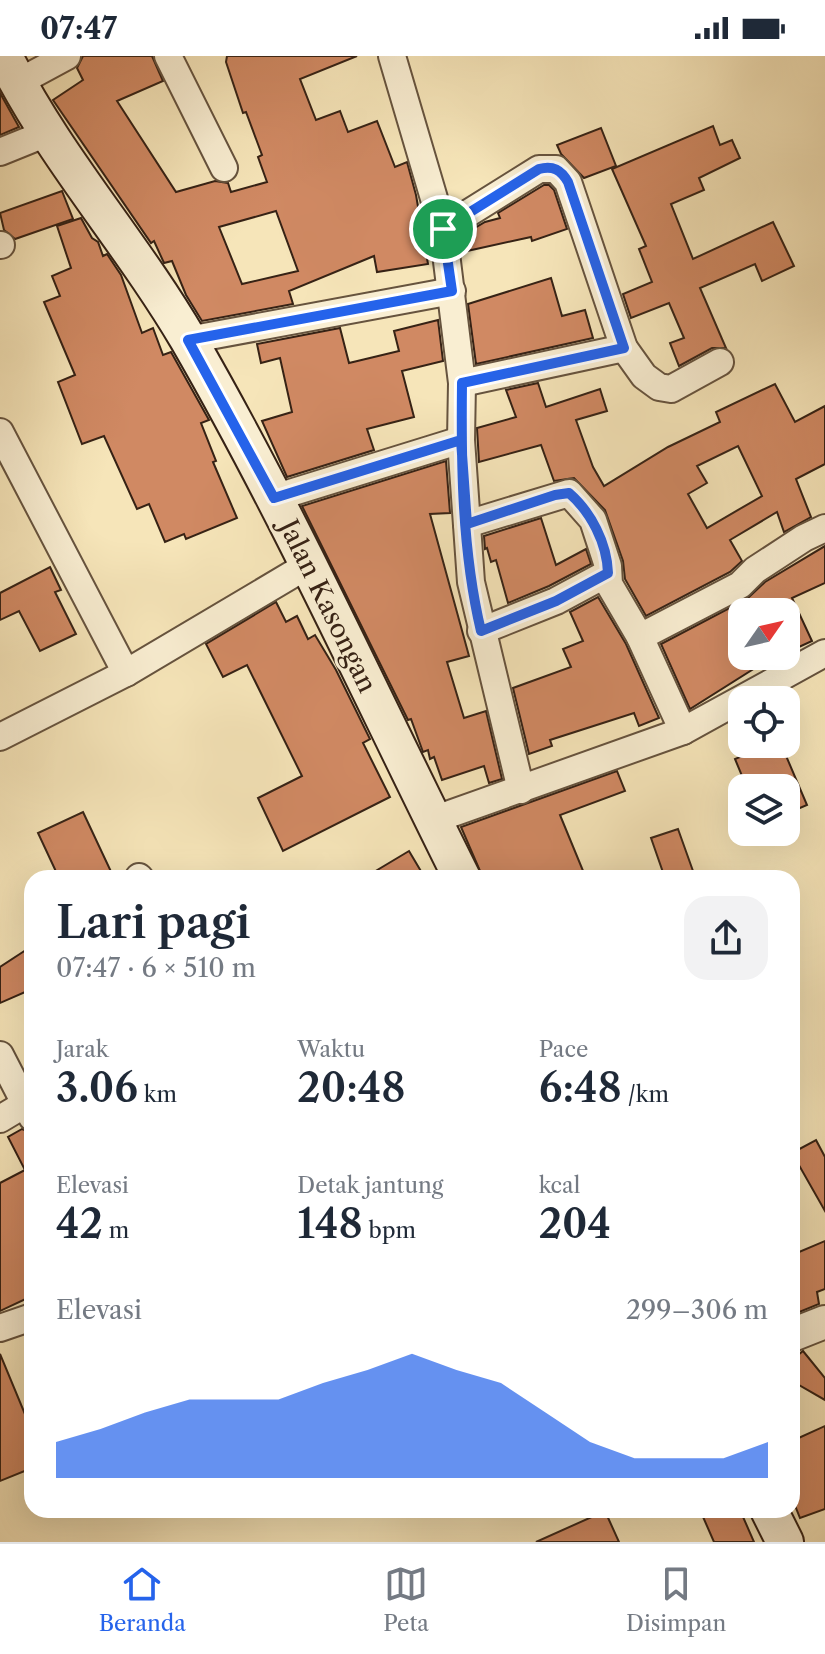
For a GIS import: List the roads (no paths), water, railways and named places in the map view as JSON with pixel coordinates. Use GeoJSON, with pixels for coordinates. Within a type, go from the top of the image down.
{"type":"FeatureCollection","features":[{"type":"Feature","properties":{"kind":"main road","name":"Jalan Kasongan"},"geometry":{"type":"LineString","coordinates":[[10,69],[47,133],[140,264],[188,340],[274,498],[458,870]]}},
{"type":"Feature","properties":{"kind":"main road"},"geometry":{"type":"LineString","coordinates":[[773,1518],[785,1542]]}},
{"type":"Feature","properties":{"kind":"street"},"geometry":{"type":"LineString","coordinates":[[10,69],[67,56]]}},
{"type":"Feature","properties":{"kind":"street"},"geometry":{"type":"LineString","coordinates":[[168,56],[224,168]]}},
{"type":"Feature","properties":{"kind":"street"},"geometry":{"type":"LineString","coordinates":[[392,56],[443,229],[462,383],[461,440],[471,582],[521,790]]}},
{"type":"Feature","properties":{"kind":"street"},"geometry":{"type":"LineString","coordinates":[[0,152],[47,133]]}},
{"type":"Feature","properties":{"kind":"street"},"geometry":{"type":"LineString","coordinates":[[443,229],[539,169],[552,167],[560,171],[568,182],[624,348],[644,376],[664,389],[676,388],[720,362]]}},
{"type":"Feature","properties":{"kind":"street"},"geometry":{"type":"LineString","coordinates":[[188,340],[452,291]]}},
{"type":"Feature","properties":{"kind":"street"},"geometry":{"type":"LineString","coordinates":[[462,383],[624,348]]}},
{"type":"Feature","properties":{"kind":"street"},"geometry":{"type":"LineString","coordinates":[[0,432],[126,673]]}},
{"type":"Feature","properties":{"kind":"street"},"geometry":{"type":"LineString","coordinates":[[274,498],[461,440]]}},
{"type":"Feature","properties":{"kind":"street"},"geometry":{"type":"LineString","coordinates":[[467,524],[569,493],[593,520],[609,584],[640,637],[683,731]]}},
{"type":"Feature","properties":{"kind":"street"},"geometry":{"type":"LineString","coordinates":[[640,637],[740,585],[767,562],[825,528]]}},
{"type":"Feature","properties":{"kind":"street"},"geometry":{"type":"LineString","coordinates":[[0,737],[126,673],[308,565]]}},
{"type":"Feature","properties":{"kind":"street"},"geometry":{"type":"LineString","coordinates":[[481,631],[556,601],[608,573]]}},
{"type":"Feature","properties":{"kind":"street"},"geometry":{"type":"LineString","coordinates":[[433,820],[683,731],[825,653]]}},
{"type":"Feature","properties":{"kind":"street"},"geometry":{"type":"LineString","coordinates":[[0,1055],[24,1101]]}},
{"type":"Feature","properties":{"kind":"street"},"geometry":{"type":"LineString","coordinates":[[0,1119],[24,1112]]}},
{"type":"Feature","properties":{"kind":"street"},"geometry":{"type":"LineString","coordinates":[[0,1328],[24,1320]]}},
{"type":"Feature","properties":{"kind":"street"},"geometry":{"type":"LineString","coordinates":[[800,1332],[825,1322]]}}]}
